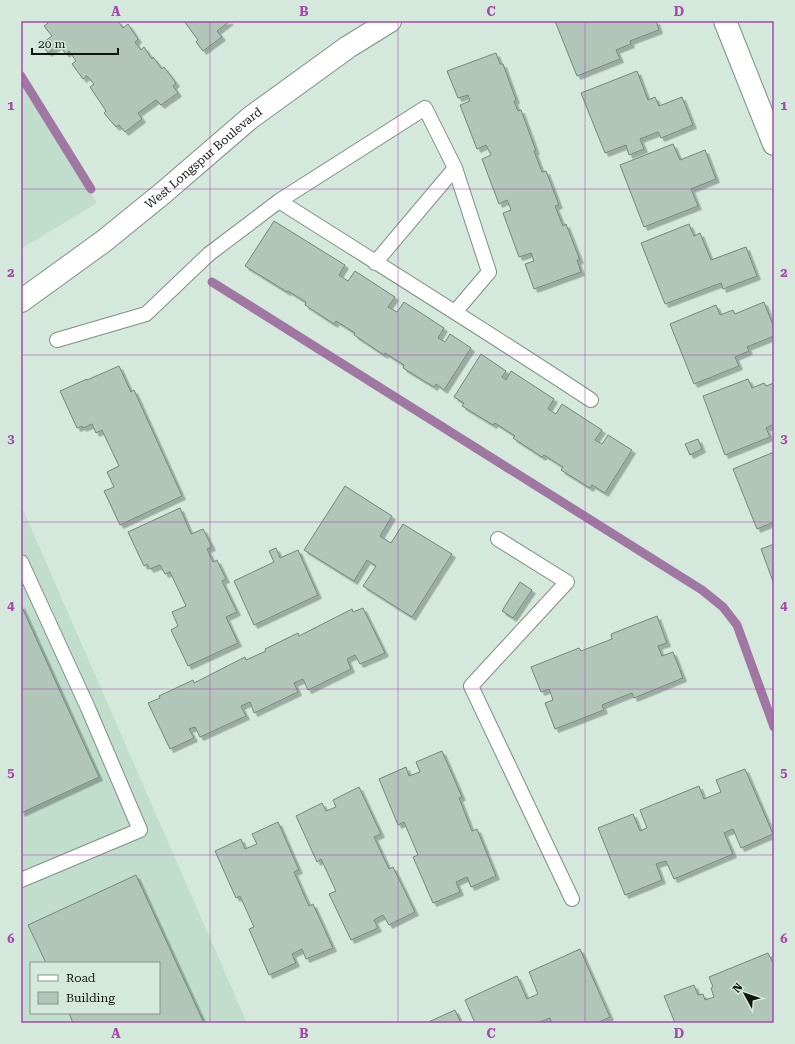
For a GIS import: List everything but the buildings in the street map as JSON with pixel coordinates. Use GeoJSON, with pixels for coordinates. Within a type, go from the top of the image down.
{"type":"FeatureCollection","features":[{"type":"Feature","properties":{"kind":"street","name":"West Longspur Boulevard"},"geometry":{"type":"LineString","coordinates":[[21,301],[104,241],[157,198],[250,118],[348,47],[390,21]]}},
{"type":"Feature","properties":{"kind":"street"},"geometry":{"type":"LineString","coordinates":[[726,21],[774,144]]}},
{"type":"Feature","properties":{"kind":"lane"},"geometry":{"type":"LineString","coordinates":[[57,340],[146,314],[209,254],[279,201],[426,108],[455,168],[489,272],[455,312]]}},
{"type":"Feature","properties":{"kind":"lane"},"geometry":{"type":"LineString","coordinates":[[375,263],[455,168]]}},
{"type":"Feature","properties":{"kind":"lane"},"geometry":{"type":"LineString","coordinates":[[279,201],[591,400]]}},
{"type":"Feature","properties":{"kind":"lane"},"geometry":{"type":"LineString","coordinates":[[498,539],[566,582],[471,686],[572,899]]}},
{"type":"Feature","properties":{"kind":"lane"},"geometry":{"type":"LineString","coordinates":[[21,562],[88,708],[140,830],[21,880]]}},
{"type":"Feature","properties":{"kind":"shaded area"},"geometry":{"type":"Polygon","coordinates":[[[21,79],[97,203],[21,249],[21,79]]]}},
{"type":"Feature","properties":{"kind":"shaded area"},"geometry":{"type":"Polygon","coordinates":[[[21,505],[247,1023],[21,1023],[21,505]]]}},
{"type":"Feature","properties":{"kind":"waterway"},"geometry":{"type":"LineString","coordinates":[[21,76],[91,189]]}},
{"type":"Feature","properties":{"kind":"waterway"},"geometry":{"type":"LineString","coordinates":[[212,282],[702,590],[723,607],[737,625],[774,727]]}}]}
